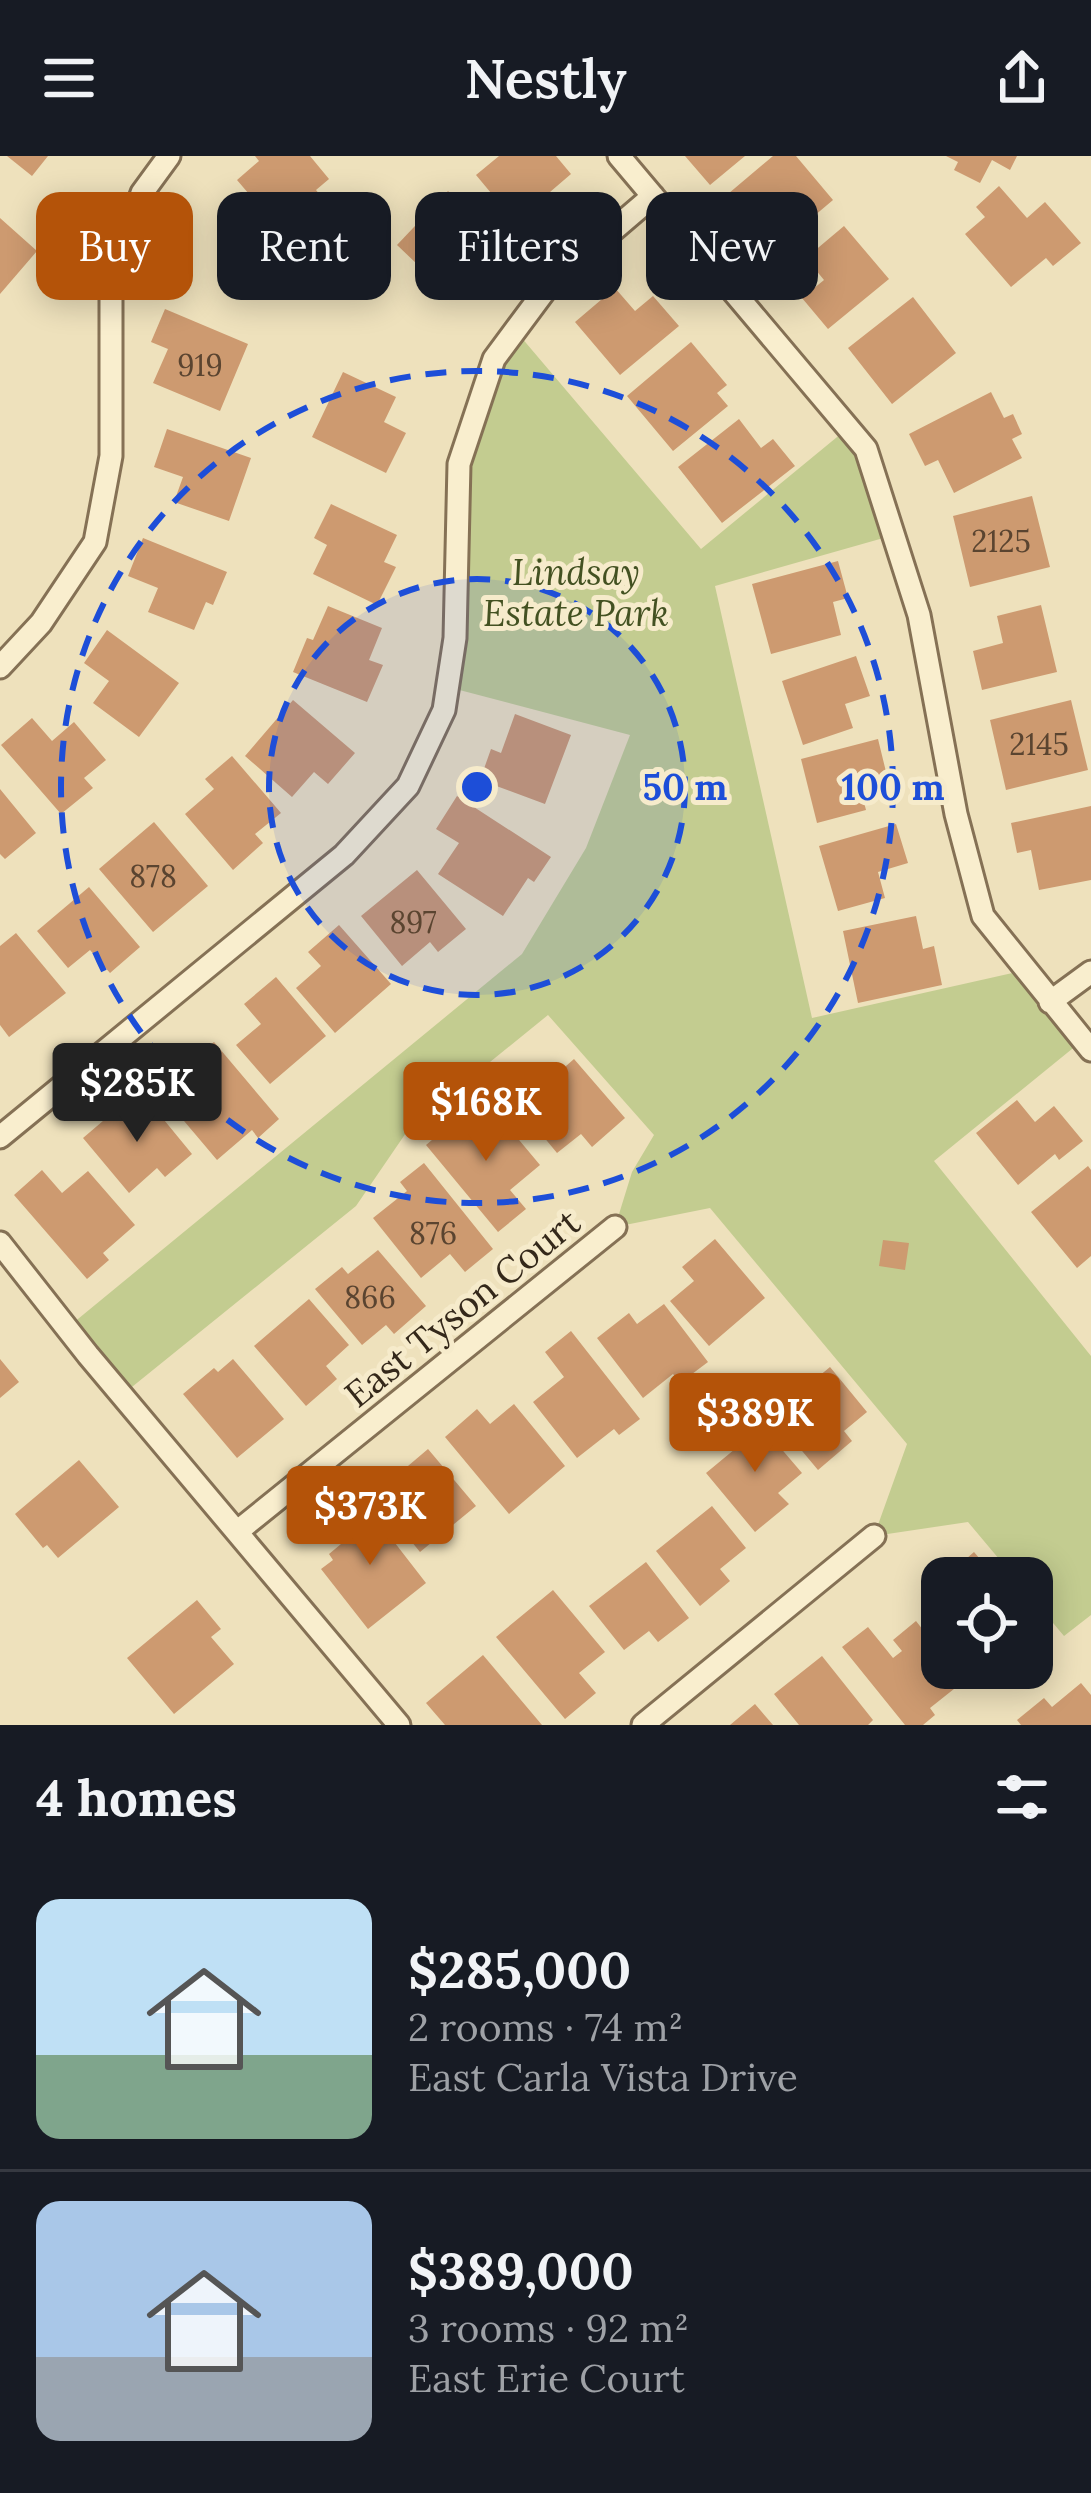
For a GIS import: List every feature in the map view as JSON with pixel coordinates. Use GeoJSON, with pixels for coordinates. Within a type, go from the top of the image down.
{"type":"FeatureCollection","features":[{"type":"Feature","properties":{"kind":"street"},"geometry":{"type":"LineString","coordinates":[[0,668],[41,623],[95,542],[111,456],[111,278],[142,193],[169,156]]}},
{"type":"Feature","properties":{"kind":"street"},"geometry":{"type":"LineString","coordinates":[[619,156],[650,192]]}},
{"type":"Feature","properties":{"kind":"street"},"geometry":{"type":"LineString","coordinates":[[0,1137],[344,855],[408,786],[444,710],[454,638],[459,464],[494,359],[549,285],[646,202]]}},
{"type":"Feature","properties":{"kind":"street"},"geometry":{"type":"LineString","coordinates":[[741,300],[866,449],[919,615],[956,814],[983,916],[1091,1050]]}},
{"type":"Feature","properties":{"kind":"street"},"geometry":{"type":"LineString","coordinates":[[1050,1002],[1091,972]]}},
{"type":"Feature","properties":{"kind":"street","name":"East Tyson Court"},"geometry":{"type":"LineString","coordinates":[[238,1531],[615,1227]]}},
{"type":"Feature","properties":{"kind":"street"},"geometry":{"type":"LineString","coordinates":[[0,1244],[399,1725]]}},
{"type":"Feature","properties":{"kind":"street"},"geometry":{"type":"LineString","coordinates":[[643,1725],[874,1536]]}},
{"type":"Feature","properties":{"kind":"green space","name":"Lindsay Estate Park"},"geometry":{"type":"Polygon","coordinates":[[[515,330],[701,549],[848,428],[894,535],[715,586],[812,1018],[1026,970],[1083,1040],[934,1161],[1091,1356],[1091,1615],[1064,1636],[1053,1623],[1053,1557],[997,1557],[968,1522],[874,1536],[907,1444],[710,1208],[615,1227],[632,1172],[654,1135],[548,1015],[410,1127],[356,1206],[122,1395],[67,1328],[522,954],[586,848],[630,735],[448,687],[459,464],[515,330]]]}},
{"type":"Feature","properties":{"kind":"building"},"geometry":{"type":"Polygon","coordinates":[[[7,156],[48,156],[32,176],[7,156]]]}},
{"type":"Feature","properties":{"kind":"building"},"geometry":{"type":"Polygon","coordinates":[[[255,156],[310,156],[329,179],[318,192],[247,192],[237,180],[259,161],[255,156]]]}},
{"type":"Feature","properties":{"kind":"building"},"geometry":{"type":"Polygon","coordinates":[[[499,156],[556,156],[571,174],[550,192],[490,192],[476,175],[499,156]]]}},
{"type":"Feature","properties":{"kind":"building"},"geometry":{"type":"Polygon","coordinates":[[[685,156],[745,156],[710,185],[685,156]]]}},
{"type":"Feature","properties":{"kind":"building"},"geometry":{"type":"Polygon","coordinates":[[[773,156],[796,156],[833,200],[818,213],[818,192],[730,192],[773,156]]]}},
{"type":"Feature","properties":{"kind":"building"},"geometry":{"type":"Polygon","coordinates":[[[946,156],[1017,156],[1010,170],[992,160],[980,183],[954,170],[958,162],[946,156]]]}},
{"type":"Feature","properties":{"kind":"building"},"geometry":{"type":"Polygon","coordinates":[[[999,186],[1027,218],[1045,202],[1081,243],[1053,266],[1046,258],[1011,287],[965,234],[985,217],[976,207],[999,186]]]}},
{"type":"Feature","properties":{"kind":"building"},"geometry":{"type":"Polygon","coordinates":[[[0,218],[36,252],[0,294],[0,218]]]}},
{"type":"Feature","properties":{"kind":"building"},"geometry":{"type":"Polygon","coordinates":[[[415,226],[415,262],[397,245],[415,226]]]}},
{"type":"Feature","properties":{"kind":"building"},"geometry":{"type":"Polygon","coordinates":[[[844,226],[889,279],[828,329],[804,300],[818,300],[818,285],[824,280],[818,273],[818,248],[844,226]]]}},
{"type":"Feature","properties":{"kind":"building"},"geometry":{"type":"Polygon","coordinates":[[[622,296],[635,311],[648,300],[656,300],[679,326],[620,375],[575,322],[601,300],[622,300],[622,296]]]}},
{"type":"Feature","properties":{"kind":"building"},"geometry":{"type":"Polygon","coordinates":[[[913,297],[956,353],[892,404],[848,348],[913,297]]]}},
{"type":"Feature","properties":{"kind":"building"},"geometry":{"type":"Polygon","coordinates":[[[165,309],[248,344],[220,411],[153,383],[168,349],[151,342],[165,309]]]}},
{"type":"Feature","properties":{"kind":"building"},"geometry":{"type":"Polygon","coordinates":[[[691,342],[727,385],[717,393],[728,406],[673,451],[627,396],[691,342]]]}},
{"type":"Feature","properties":{"kind":"building"},"geometry":{"type":"Polygon","coordinates":[[[343,372],[396,397],[384,422],[406,433],[386,473],[312,437],[343,372]]]}},
{"type":"Feature","properties":{"kind":"building"},"geometry":{"type":"Polygon","coordinates":[[[991,392],[1004,418],[1013,414],[1022,434],[1012,439],[1022,458],[954,493],[938,460],[925,466],[909,434],[991,392]]]}},
{"type":"Feature","properties":{"kind":"building"},"geometry":{"type":"Polygon","coordinates":[[[739,419],[761,448],[773,439],[795,466],[722,523],[678,467],[739,419]]]}},
{"type":"Feature","properties":{"kind":"building"},"geometry":{"type":"Polygon","coordinates":[[[167,429],[251,458],[229,521],[174,502],[183,477],[154,467],[167,429]]]}},
{"type":"Feature","properties":{"kind":"building"},"geometry":{"type":"Polygon","coordinates":[[[1032,496],[1050,567],[970,587],[953,516],[1032,496]]]}},
{"type":"Feature","properties":{"kind":"building"},"geometry":{"type":"Polygon","coordinates":[[[331,504],[397,535],[384,562],[396,567],[377,605],[313,574],[327,545],[314,538],[331,504]]]}},
{"type":"Feature","properties":{"kind":"building"},"geometry":{"type":"Polygon","coordinates":[[[143,538],[227,572],[213,605],[206,602],[194,630],[148,612],[158,588],[128,576],[143,538]]]}},
{"type":"Feature","properties":{"kind":"building"},"geometry":{"type":"Polygon","coordinates":[[[838,561],[848,598],[833,602],[841,635],[771,654],[752,584],[838,561]]]}},
{"type":"Feature","properties":{"kind":"building"},"geometry":{"type":"Polygon","coordinates":[[[1041,605],[1057,672],[982,690],[973,651],[1003,643],[997,616],[1041,605]]]}},
{"type":"Feature","properties":{"kind":"building"},"geometry":{"type":"Polygon","coordinates":[[[328,606],[382,628],[369,660],[383,665],[367,702],[293,672],[328,606]]]}},
{"type":"Feature","properties":{"kind":"building"},"geometry":{"type":"Polygon","coordinates":[[[107,630],[179,683],[139,737],[93,703],[109,681],[84,663],[107,630]]]}},
{"type":"Feature","properties":{"kind":"building"},"geometry":{"type":"Polygon","coordinates":[[[856,656],[870,696],[845,704],[853,728],[803,745],[782,681],[856,656]]]}},
{"type":"Feature","properties":{"kind":"building"},"geometry":{"type":"Polygon","coordinates":[[[293,700],[355,753],[328,784],[314,772],[292,797],[245,756],[293,700]]]}},
{"type":"Feature","properties":{"kind":"building"},"geometry":{"type":"Polygon","coordinates":[[[1071,700],[1088,770],[1006,790],[990,720],[1071,700]]]}},
{"type":"Feature","properties":{"kind":"building"},"geometry":{"type":"Polygon","coordinates":[[[515,714],[571,735],[545,804],[480,780],[491,749],[501,753],[515,714]]]}},
{"type":"Feature","properties":{"kind":"building"},"geometry":{"type":"Polygon","coordinates":[[[32,718],[52,741],[74,722],[106,760],[84,778],[93,788],[61,814],[1,745],[32,718]]]}},
{"type":"Feature","properties":{"kind":"building"},"geometry":{"type":"Polygon","coordinates":[[[878,739],[888,780],[860,787],[866,810],[817,823],[801,759],[878,739]]]}},
{"type":"Feature","properties":{"kind":"building"},"geometry":{"type":"Polygon","coordinates":[[[232,756],[281,813],[255,834],[263,843],[233,870],[185,814],[214,789],[205,779],[232,756]]]}},
{"type":"Feature","properties":{"kind":"building"},"geometry":{"type":"Polygon","coordinates":[[[0,789],[36,833],[5,859],[0,854],[0,789]]]}},
{"type":"Feature","properties":{"kind":"building"},"geometry":{"type":"Polygon","coordinates":[[[457,796],[551,857],[534,882],[528,878],[503,916],[438,874],[459,843],[436,829],[457,796]]]}},
{"type":"Feature","properties":{"kind":"building"},"geometry":{"type":"Polygon","coordinates":[[[1091,806],[1091,880],[1039,890],[1031,850],[1017,853],[1011,823],[1091,806]]]}},
{"type":"Feature","properties":{"kind":"building"},"geometry":{"type":"Polygon","coordinates":[[[154,822],[208,886],[153,932],[99,869],[154,822]]]}},
{"type":"Feature","properties":{"kind":"building"},"geometry":{"type":"Polygon","coordinates":[[[896,824],[908,863],[878,872],[885,898],[838,911],[819,846],[896,824]]]}},
{"type":"Feature","properties":{"kind":"building"},"geometry":{"type":"Polygon","coordinates":[[[417,870],[466,929],[438,952],[430,942],[402,966],[361,916],[417,870]]]}},
{"type":"Feature","properties":{"kind":"building"},"geometry":{"type":"Polygon","coordinates":[[[89,887],[140,947],[110,973],[90,950],[68,968],[37,931],[89,887]]]}},
{"type":"Feature","properties":{"kind":"building"},"geometry":{"type":"Polygon","coordinates":[[[916,916],[923,949],[934,946],[942,985],[858,1003],[843,931],[916,916]]]}},
{"type":"Feature","properties":{"kind":"building"},"geometry":{"type":"Polygon","coordinates":[[[339,925],[391,984],[335,1033],[296,988],[321,966],[308,952],[339,925]]]}},
{"type":"Feature","properties":{"kind":"building"},"geometry":{"type":"Polygon","coordinates":[[[16,933],[66,993],[9,1037],[0,1025],[0,946],[16,933]]]}},
{"type":"Feature","properties":{"kind":"building"},"geometry":{"type":"Polygon","coordinates":[[[276,977],[326,1036],[270,1084],[236,1045],[261,1024],[244,1004],[276,977]]]}},
{"type":"Feature","properties":{"kind":"building"},"geometry":{"type":"Polygon","coordinates":[[[214,1042],[279,1119],[258,1138],[252,1130],[217,1160],[168,1102],[196,1077],[186,1065],[214,1042]]]}},
{"type":"Feature","properties":{"kind":"building"},"geometry":{"type":"Polygon","coordinates":[[[574,1059],[625,1118],[592,1147],[581,1134],[557,1153],[519,1107],[574,1059]]]}},
{"type":"Feature","properties":{"kind":"building"},"geometry":{"type":"Polygon","coordinates":[[[146,1098],[192,1154],[165,1177],[157,1168],[129,1193],[83,1138],[117,1109],[124,1117],[146,1098]]]}},
{"type":"Feature","properties":{"kind":"building"},"geometry":{"type":"Polygon","coordinates":[[[1017,1100],[1035,1122],[1054,1106],[1083,1141],[1059,1160],[1055,1154],[1018,1185],[976,1133],[1017,1100]]]}},
{"type":"Feature","properties":{"kind":"building"},"geometry":{"type":"Polygon","coordinates":[[[489,1104],[540,1165],[510,1190],[526,1209],[498,1232],[426,1145],[451,1124],[456,1131],[489,1104]]]}},
{"type":"Feature","properties":{"kind":"building"},"geometry":{"type":"Polygon","coordinates":[[[424,1163],[493,1249],[465,1272],[450,1254],[421,1278],[373,1218],[407,1191],[400,1182],[424,1163]]]}},
{"type":"Feature","properties":{"kind":"building"},"geometry":{"type":"Polygon","coordinates":[[[1088,1166],[1091,1256],[1077,1268],[1031,1212],[1088,1166]]]}},
{"type":"Feature","properties":{"kind":"building"},"geometry":{"type":"Polygon","coordinates":[[[42,1170],[62,1193],[88,1171],[135,1225],[103,1253],[109,1260],[87,1279],[14,1195],[42,1170]]]}},
{"type":"Feature","properties":{"kind":"building"},"geometry":{"type":"Polygon","coordinates":[[[715,1239],[765,1298],[709,1346],[670,1301],[694,1281],[682,1267],[715,1239]]]}},
{"type":"Feature","properties":{"kind":"building"},"geometry":{"type":"Polygon","coordinates":[[[883,1240],[909,1243],[905,1270],[879,1266],[883,1240]]]}},
{"type":"Feature","properties":{"kind":"building"},"geometry":{"type":"Polygon","coordinates":[[[378,1250],[426,1306],[394,1334],[386,1325],[362,1345],[315,1289],[342,1267],[348,1274],[378,1250]]]}},
{"type":"Feature","properties":{"kind":"building"},"geometry":{"type":"Polygon","coordinates":[[[309,1299],[349,1345],[326,1366],[337,1379],[306,1406],[254,1346],[309,1299]]]}},
{"type":"Feature","properties":{"kind":"building"},"geometry":{"type":"Polygon","coordinates":[[[664,1304],[708,1362],[680,1383],[673,1374],[643,1398],[597,1338],[629,1313],[637,1324],[664,1304]]]}},
{"type":"Feature","properties":{"kind":"building"},"geometry":{"type":"Polygon","coordinates":[[[571,1331],[640,1419],[619,1435],[614,1429],[577,1458],[533,1402],[564,1377],[545,1352],[571,1331]]]}},
{"type":"Feature","properties":{"kind":"building"},"geometry":{"type":"Polygon","coordinates":[[[0,1359],[19,1382],[0,1398],[0,1359]]]}},
{"type":"Feature","properties":{"kind":"building"},"geometry":{"type":"Polygon","coordinates":[[[233,1359],[284,1419],[237,1458],[183,1394],[233,1359]]]}},
{"type":"Feature","properties":{"kind":"building"},"geometry":{"type":"Polygon","coordinates":[[[830,1367],[867,1412],[844,1431],[852,1441],[818,1470],[772,1415],[830,1367]]]}},
{"type":"Feature","properties":{"kind":"building"},"geometry":{"type":"Polygon","coordinates":[[[514,1404],[565,1466],[509,1514],[445,1437],[477,1409],[490,1424],[514,1404]]]}},
{"type":"Feature","properties":{"kind":"building"},"geometry":{"type":"Polygon","coordinates":[[[755,1418],[802,1473],[778,1493],[789,1504],[755,1532],[706,1473],[735,1449],[728,1441],[755,1418]]]}},
{"type":"Feature","properties":{"kind":"building"},"geometry":{"type":"Polygon","coordinates":[[[428,1449],[476,1506],[420,1552],[380,1503],[401,1485],[395,1477],[428,1449]]]}},
{"type":"Feature","properties":{"kind":"building"},"geometry":{"type":"Polygon","coordinates":[[[79,1460],[119,1507],[58,1558],[47,1545],[43,1548],[15,1514],[79,1460]]]}},
{"type":"Feature","properties":{"kind":"building"},"geometry":{"type":"Polygon","coordinates":[[[364,1503],[426,1583],[368,1629],[321,1569],[333,1560],[329,1554],[341,1544],[330,1530],[364,1503]]]}},
{"type":"Feature","properties":{"kind":"building"},"geometry":{"type":"Polygon","coordinates":[[[712,1506],[746,1548],[720,1569],[730,1581],[700,1606],[656,1551],[712,1506]]]}},
{"type":"Feature","properties":{"kind":"building"},"geometry":{"type":"Polygon","coordinates":[[[646,1562],[689,1618],[658,1642],[649,1631],[624,1650],[589,1606],[646,1562]]]}},
{"type":"Feature","properties":{"kind":"building"},"geometry":{"type":"Polygon","coordinates":[[[553,1590],[605,1652],[579,1673],[596,1693],[565,1719],[496,1637],[553,1590]]]}},
{"type":"Feature","properties":{"kind":"building"},"geometry":{"type":"Polygon","coordinates":[[[197,1600],[221,1629],[211,1637],[234,1664],[174,1714],[127,1658],[197,1600]]]}},
{"type":"Feature","properties":{"kind":"building"},"geometry":{"type":"Polygon","coordinates":[[[916,1621],[921,1627],[921,1689],[954,1689],[930,1708],[935,1715],[923,1725],[905,1725],[842,1647],[868,1627],[893,1658],[902,1651],[893,1640],[916,1621]]]}},
{"type":"Feature","properties":{"kind":"building"},"geometry":{"type":"Polygon","coordinates":[[[483,1655],[542,1725],[445,1725],[426,1703],[483,1655]]]}},
{"type":"Feature","properties":{"kind":"building"},"geometry":{"type":"Polygon","coordinates":[[[822,1656],[873,1720],[868,1725],[799,1725],[774,1694],[822,1656]]]}},
{"type":"Feature","properties":{"kind":"building"},"geometry":{"type":"Polygon","coordinates":[[[1081,1683],[1091,1695],[1091,1725],[1021,1725],[1017,1720],[1044,1698],[1052,1707],[1081,1683]]]}},
{"type":"Feature","properties":{"kind":"building"},"geometry":{"type":"Polygon","coordinates":[[[755,1704],[773,1725],[730,1725],[755,1704]]]}}]}
